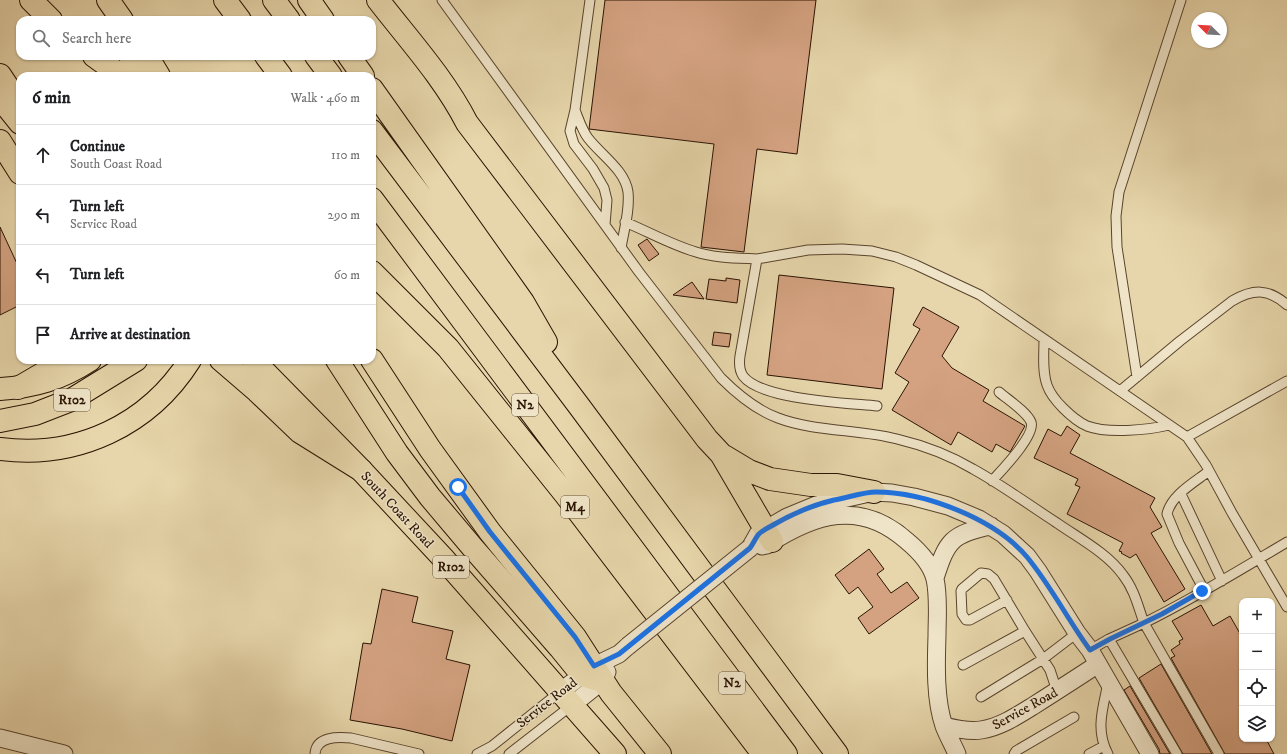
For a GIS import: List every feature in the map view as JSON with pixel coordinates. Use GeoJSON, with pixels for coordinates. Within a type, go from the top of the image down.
{"type":"FeatureCollection","features":[{"type":"Feature","properties":{"kind":"main road"},"geometry":{"type":"LineString","coordinates":[[31,0],[47,16]]}},
{"type":"Feature","properties":{"kind":"main road"},"geometry":{"type":"LineString","coordinates":[[101,0],[109,16]]}},
{"type":"Feature","properties":{"kind":"main road"},"geometry":{"type":"LineString","coordinates":[[108,0],[119,16]]}},
{"type":"Feature","properties":{"kind":"main road"},"geometry":{"type":"LineString","coordinates":[[225,0],[237,16]]}},
{"type":"Feature","properties":{"kind":"main road"},"geometry":{"type":"LineString","coordinates":[[274,0],[286,16]]}},
{"type":"Feature","properties":{"kind":"main road"},"geometry":{"type":"LineString","coordinates":[[309,0],[320,16]]}},
{"type":"Feature","properties":{"kind":"main road"},"geometry":{"type":"LineString","coordinates":[[362,0],[375,16]]}},
{"type":"Feature","properties":{"kind":"main road"},"geometry":{"type":"LineString","coordinates":[[378,0],[437,76],[457,104],[467,123],[707,439],[721,454],[768,535]]}},
{"type":"Feature","properties":{"kind":"main road"},"geometry":{"type":"LineString","coordinates":[[376,17],[454,112],[467,123]]}},
{"type":"Feature","properties":{"kind":"main road"},"geometry":{"type":"LineString","coordinates":[[100,60],[116,72]]}},
{"type":"Feature","properties":{"kind":"main road"},"geometry":{"type":"LineString","coordinates":[[132,60],[139,72]]}},
{"type":"Feature","properties":{"kind":"main road"},"geometry":{"type":"LineString","coordinates":[[149,60],[157,72]]}},
{"type":"Feature","properties":{"kind":"main road"},"geometry":{"type":"LineString","coordinates":[[269,60],[278,72]]}},
{"type":"Feature","properties":{"kind":"main road"},"geometry":{"type":"LineString","coordinates":[[319,60],[328,72]]}},
{"type":"Feature","properties":{"kind":"main road"},"geometry":{"type":"LineString","coordinates":[[352,60],[360,72]]}},
{"type":"Feature","properties":{"kind":"main road"},"geometry":{"type":"LineString","coordinates":[[0,75],[16,99]]}},
{"type":"Feature","properties":{"kind":"main road"},"geometry":{"type":"LineString","coordinates":[[376,95],[523,302],[544,338],[579,406]]}},
{"type":"Feature","properties":{"kind":"main road"},"geometry":{"type":"LineString","coordinates":[[0,98],[16,118]]}},
{"type":"Feature","properties":{"kind":"main road"},"geometry":{"type":"LineString","coordinates":[[376,136],[579,406],[837,754]]}},
{"type":"Feature","properties":{"kind":"main road"},"geometry":{"type":"LineString","coordinates":[[0,141],[16,167]]}},
{"type":"Feature","properties":{"kind":"main road","name":"N2"},"geometry":{"type":"LineString","coordinates":[[376,204],[786,754]]}},
{"type":"Feature","properties":{"kind":"main road","name":"M4"},"geometry":{"type":"LineString","coordinates":[[376,276],[448,348],[523,441],[763,754]]}},
{"type":"Feature","properties":{"kind":"main road"},"geometry":{"type":"LineString","coordinates":[[6,388],[35,364]]}},
{"type":"Feature","properties":{"kind":"main road"},"geometry":{"type":"LineString","coordinates":[[6,388],[57,364]]}},
{"type":"Feature","properties":{"kind":"main road","name":"R102"},"geometry":{"type":"LineString","coordinates":[[6,388],[39,384],[59,377],[84,364]]}},
{"type":"Feature","properties":{"kind":"main road","name":"R102"},"geometry":{"type":"LineString","coordinates":[[0,421],[36,414],[71,400],[130,364]]}},
{"type":"Feature","properties":{"kind":"main road"},"geometry":{"type":"LineString","coordinates":[[0,449],[25,451],[56,450],[80,444],[115,430],[141,414],[157,400],[177,379],[187,364]]}},
{"type":"Feature","properties":{"kind":"main road","name":"South Coast Road"},"geometry":{"type":"LineString","coordinates":[[226,364],[257,391],[300,432],[361,470],[442,558],[615,754]]}},
{"type":"Feature","properties":{"kind":"main road"},"geometry":{"type":"LineString","coordinates":[[257,364],[361,470]]}},
{"type":"Feature","properties":{"kind":"main road"},"geometry":{"type":"LineString","coordinates":[[340,364],[397,453],[430,497],[560,648],[592,674],[660,754]]}},
{"type":"Feature","properties":{"kind":"main road"},"geometry":{"type":"LineString","coordinates":[[375,364],[430,449],[490,532],[575,637],[592,674]]}},
{"type":"Feature","properties":{"kind":"main road"},"geometry":{"type":"LineString","coordinates":[[721,454],[749,471],[770,479],[811,485],[838,485],[874,492]]}},
{"type":"Feature","properties":{"kind":"street","name":"Service Road"},"geometry":{"type":"LineString","coordinates":[[566,698],[592,674],[750,548],[766,545],[768,535],[787,517],[816,505],[874,492],[892,492],[914,496],[948,506],[979,519],[1003,534],[1027,556],[1038,570],[1077,633],[1094,657],[1150,754]]}},
{"type":"Feature","properties":{"kind":"street","name":"Service Road"},"geometry":{"type":"LineString","coordinates":[[768,535],[789,531],[818,518],[849,515],[866,518],[884,524],[904,537],[925,558],[935,578],[937,599],[936,670],[941,713],[944,726],[957,754]]}},
{"type":"Feature","properties":{"kind":"street","name":"Service Road"},"geometry":{"type":"LineString","coordinates":[[935,578],[948,545],[958,537],[970,531],[991,526]]}},
{"type":"Feature","properties":{"kind":"street","name":"Service Road"},"geometry":{"type":"LineString","coordinates":[[944,726],[979,731],[991,728],[1016,716],[1057,691],[1094,657]]}},
{"type":"Feature","properties":{"kind":"street"},"geometry":{"type":"LineString","coordinates":[[0,738],[47,752],[64,754]]}},
{"type":"Feature","properties":{"kind":"lane"},"geometry":{"type":"LineString","coordinates":[[442,0],[621,248],[721,378],[733,390],[748,402],[777,418],[809,425],[863,432],[897,439],[925,448],[962,463],[1093,547],[1114,564],[1124,576],[1133,592],[1144,622],[1220,754]]}},
{"type":"Feature","properties":{"kind":"lane"},"geometry":{"type":"LineString","coordinates":[[590,0],[576,110],[570,127],[572,139],[578,150],[593,169],[604,188],[607,200],[605,225]]}},
{"type":"Feature","properties":{"kind":"lane"},"geometry":{"type":"LineString","coordinates":[[1137,377],[1117,247],[1116,216],[1119,192],[1182,0]]}},
{"type":"Feature","properties":{"kind":"lane"},"geometry":{"type":"LineString","coordinates":[[576,110],[583,130],[589,139],[616,169],[626,184],[628,193],[621,248]]}},
{"type":"Feature","properties":{"kind":"lane"},"geometry":{"type":"LineString","coordinates":[[625,222],[697,253],[730,258],[757,259],[808,250],[828,249],[872,251],[916,265],[980,295],[1187,438],[1209,471],[1287,607]]}},
{"type":"Feature","properties":{"kind":"lane"},"geometry":{"type":"LineString","coordinates":[[757,259],[740,356],[740,369],[743,377],[756,387],[788,396],[877,406]]}},
{"type":"Feature","properties":{"kind":"lane"},"geometry":{"type":"LineString","coordinates":[[1120,391],[1180,341],[1239,297],[1249,293],[1265,292],[1276,296],[1287,305]]}},
{"type":"Feature","properties":{"kind":"lane"},"geometry":{"type":"LineString","coordinates":[[1044,339],[1045,368],[1048,386],[1054,398],[1074,418],[1086,425],[1103,429],[1146,429],[1170,425]]}},
{"type":"Feature","properties":{"kind":"lane"},"geometry":{"type":"LineString","coordinates":[[1187,438],[1287,381]]}},
{"type":"Feature","properties":{"kind":"lane"},"geometry":{"type":"LineString","coordinates":[[992,481],[1012,458],[1032,428],[1032,423],[1026,415],[999,392]]}},
{"type":"Feature","properties":{"kind":"lane"},"geometry":{"type":"LineString","coordinates":[[1204,590],[1168,518],[1168,512],[1170,506],[1181,494],[1209,471]]}},
{"type":"Feature","properties":{"kind":"lane"},"geometry":{"type":"LineString","coordinates":[[1181,494],[1222,581]]}},
{"type":"Feature","properties":{"kind":"lane"},"geometry":{"type":"LineString","coordinates":[[1094,657],[1110,639],[1162,614],[1222,581],[1287,542]]}},
{"type":"Feature","properties":{"kind":"lane"},"geometry":{"type":"LineString","coordinates":[[1007,600],[970,620],[965,619],[962,614],[962,589],[981,573],[988,574],[994,579],[1007,600],[1025,631],[1050,670],[1057,691]]}},
{"type":"Feature","properties":{"kind":"lane"},"geometry":{"type":"LineString","coordinates":[[963,665],[1025,631]]}},
{"type":"Feature","properties":{"kind":"lane"},"geometry":{"type":"LineString","coordinates":[[981,697],[1043,659],[1077,633]]}},
{"type":"Feature","properties":{"kind":"lane"},"geometry":{"type":"LineString","coordinates":[[1110,639],[1177,754]]}},
{"type":"Feature","properties":{"kind":"lane"},"geometry":{"type":"LineString","coordinates":[[1089,754],[1106,750],[1101,736],[1101,730],[1108,682]]}},
{"type":"Feature","properties":{"kind":"lane","name":"Service Road"},"geometry":{"type":"LineString","coordinates":[[477,754],[492,746],[566,698]]}},
{"type":"Feature","properties":{"kind":"lane","name":"Service Road"},"geometry":{"type":"LineString","coordinates":[[509,754],[566,698]]}},
{"type":"Feature","properties":{"kind":"lane"},"geometry":{"type":"LineString","coordinates":[[1014,754],[1016,751],[1074,717]]}},
{"type":"Feature","properties":{"kind":"lane"},"geometry":{"type":"LineString","coordinates":[[315,754],[316,748],[321,742],[332,738],[351,738],[395,750],[419,754]]}},
{"type":"Feature","properties":{"kind":"building"},"geometry":{"type":"Polygon","coordinates":[[[605,0],[816,0],[797,154],[757,149],[744,252],[701,247],[714,144],[589,129],[605,0]]]}},
{"type":"Feature","properties":{"kind":"building"},"geometry":{"type":"Polygon","coordinates":[[[0,227],[16,261],[16,307],[0,315],[0,227]]]}},
{"type":"Feature","properties":{"kind":"building"},"geometry":{"type":"Polygon","coordinates":[[[647,239],[659,254],[649,261],[638,245],[647,239]]]}},
{"type":"Feature","properties":{"kind":"building"},"geometry":{"type":"Polygon","coordinates":[[[779,275],[894,288],[882,389],[767,375],[779,275]]]}},
{"type":"Feature","properties":{"kind":"building"},"geometry":{"type":"Polygon","coordinates":[[[726,278],[740,280],[737,303],[706,299],[709,279],[726,281],[726,278]]]}},
{"type":"Feature","properties":{"kind":"building"},"geometry":{"type":"Polygon","coordinates":[[[692,282],[704,299],[673,295],[692,282]]]}},
{"type":"Feature","properties":{"kind":"building"},"geometry":{"type":"Polygon","coordinates":[[[923,307],[959,327],[942,356],[952,368],[989,390],[983,401],[1025,426],[1010,452],[996,444],[992,452],[958,432],[951,445],[892,410],[909,382],[895,373],[920,329],[913,325],[923,307]]]}},
{"type":"Feature","properties":{"kind":"building"},"geometry":{"type":"Polygon","coordinates":[[[714,332],[731,334],[729,347],[712,345],[714,332]]]}},
{"type":"Feature","properties":{"kind":"building"},"geometry":{"type":"Polygon","coordinates":[[[1067,426],[1080,435],[1070,453],[1155,498],[1150,507],[1162,527],[1151,533],[1185,589],[1164,602],[1136,554],[1130,558],[1121,553],[1122,552],[1119,551],[1123,543],[1067,514],[1080,487],[1075,485],[1078,479],[1034,458],[1048,429],[1061,436],[1067,426]]]}},
{"type":"Feature","properties":{"kind":"building"},"geometry":{"type":"Polygon","coordinates":[[[869,549],[884,569],[877,574],[891,593],[907,582],[919,598],[869,634],[858,618],[873,607],[858,587],[849,594],[835,575],[869,549]]]}},
{"type":"Feature","properties":{"kind":"building"},"geometry":{"type":"Polygon","coordinates":[[[382,589],[418,597],[412,622],[453,631],[446,659],[470,665],[452,741],[402,729],[350,720],[363,643],[371,644],[382,589]]]}},
{"type":"Feature","properties":{"kind":"building"},"geometry":{"type":"Polygon","coordinates":[[[1201,605],[1213,626],[1230,616],[1239,632],[1239,742],[1268,742],[1274,754],[1225,754],[1171,658],[1175,656],[1171,650],[1180,644],[1179,641],[1183,639],[1172,621],[1201,605]]]}},
{"type":"Feature","properties":{"kind":"building"},"geometry":{"type":"Polygon","coordinates":[[[1161,664],[1212,754],[1183,754],[1139,678],[1161,664]]]}},
{"type":"Feature","properties":{"kind":"building"},"geometry":{"type":"Polygon","coordinates":[[[1130,686],[1170,754],[1160,754],[1159,749],[1124,690],[1130,686]]]}},
{"type":"Feature","properties":{"kind":"route"},"geometry":{"type":"LineString","coordinates":[[458,487],[490,532],[575,637],[594,666],[619,654],[750,548],[758,534],[787,517],[816,505],[874,492],[892,492],[914,496],[948,506],[979,519],[1003,534],[1027,556],[1038,570],[1077,633],[1090,650],[1162,614],[1202,591]]}}]}
